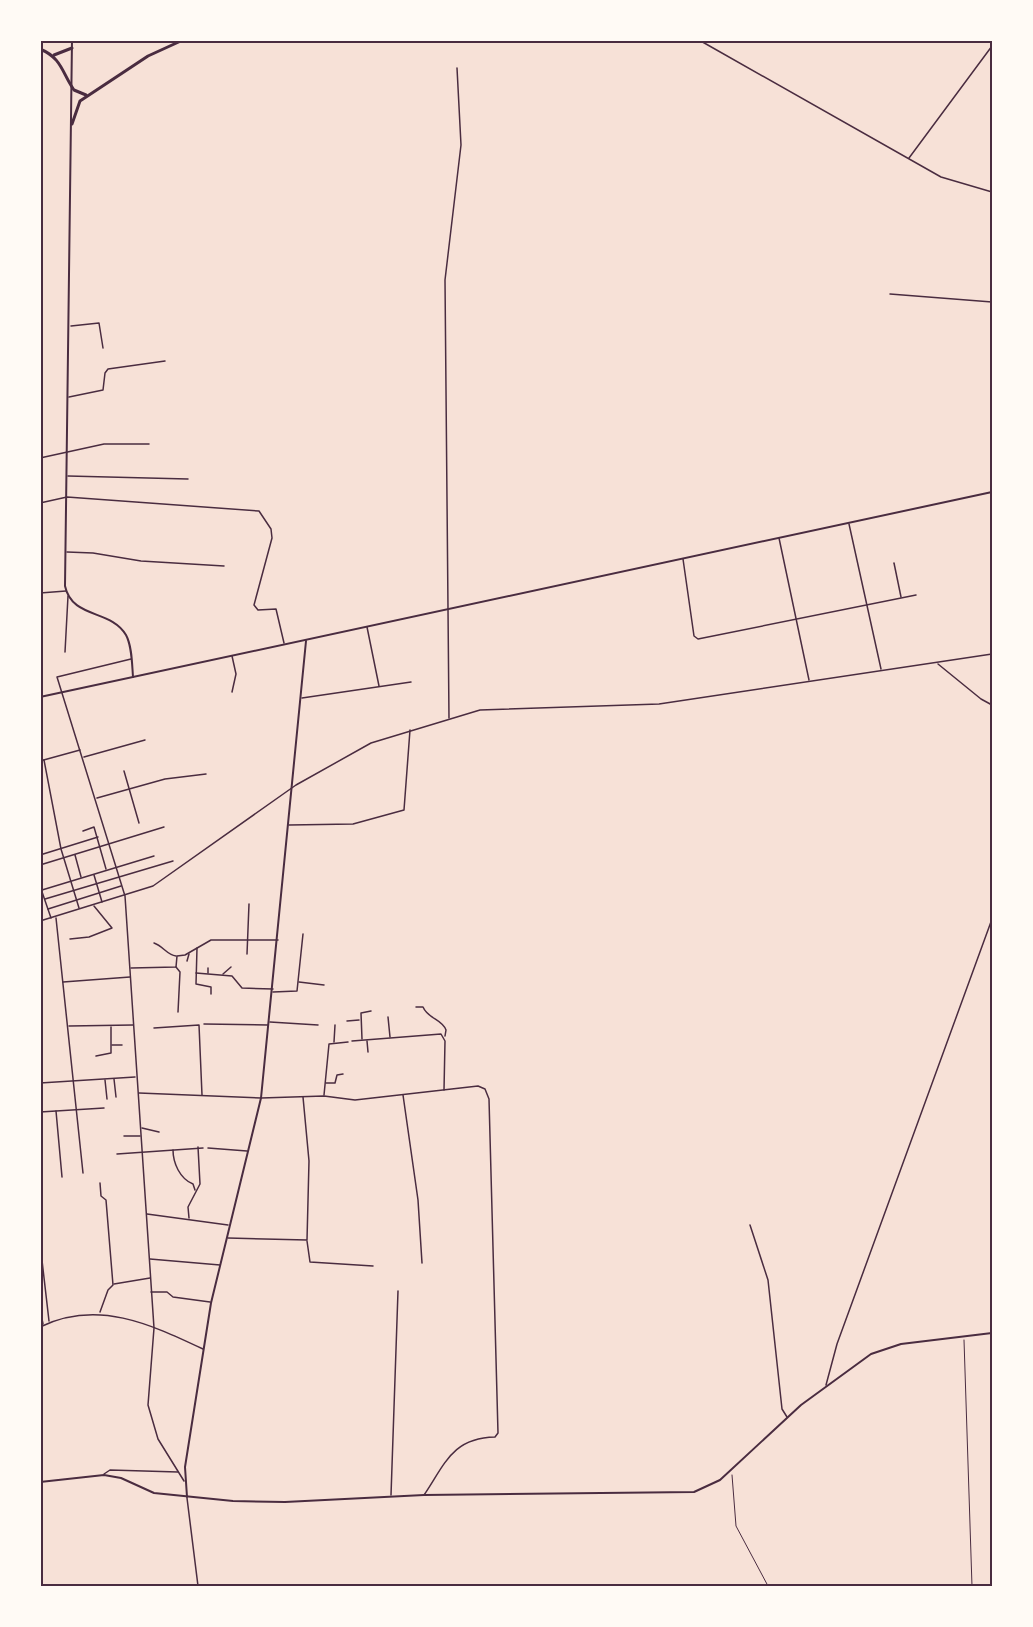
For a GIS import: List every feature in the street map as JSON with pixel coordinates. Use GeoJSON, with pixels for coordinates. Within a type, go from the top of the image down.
{"type":"FeatureCollection","features":[{"type":"Feature","properties":{"kind":"highway"},"geometry":{"type":"LineString","coordinates":[[72,124],[77,105],[87,96],[147,56],[183,40]]}},
{"type":"Feature","properties":{"kind":"highway"},"geometry":{"type":"LineString","coordinates":[[54,55],[72,48]]}},
{"type":"Feature","properties":{"kind":"highway"},"geometry":{"type":"LineString","coordinates":[[40,49],[54,55],[65,71],[72,88],[87,96]]}},
{"type":"Feature","properties":{"kind":"street"},"geometry":{"type":"LineString","coordinates":[[72,40],[71,326],[66,591],[76,607],[121,628],[128,638],[133,677]]}},
{"type":"Feature","properties":{"kind":"street"},"geometry":{"type":"LineString","coordinates":[[699,40],[941,177],[993,192]]}},
{"type":"Feature","properties":{"kind":"street"},"geometry":{"type":"LineString","coordinates":[[909,159],[993,46]]}},
{"type":"Feature","properties":{"kind":"street"},"geometry":{"type":"LineString","coordinates":[[449,719],[445,280],[460,145],[457,68]]}},
{"type":"Feature","properties":{"kind":"street"},"geometry":{"type":"LineString","coordinates":[[890,294],[993,302]]}},
{"type":"Feature","properties":{"kind":"street"},"geometry":{"type":"LineString","coordinates":[[71,326],[99,323],[103,348]]}},
{"type":"Feature","properties":{"kind":"street"},"geometry":{"type":"LineString","coordinates":[[69,397],[103,390],[105,373],[108,369],[165,361]]}},
{"type":"Feature","properties":{"kind":"street"},"geometry":{"type":"LineString","coordinates":[[40,458],[104,444],[149,444]]}},
{"type":"Feature","properties":{"kind":"street"},"geometry":{"type":"LineString","coordinates":[[68,476],[188,479]]}},
{"type":"Feature","properties":{"kind":"street"},"geometry":{"type":"LineString","coordinates":[[40,697],[993,492]]}},
{"type":"Feature","properties":{"kind":"street"},"geometry":{"type":"LineString","coordinates":[[40,503],[67,497],[259,511],[271,529],[272,538],[254,605],[258,610],[276,609],[284,644]]}},
{"type":"Feature","properties":{"kind":"street"},"geometry":{"type":"LineString","coordinates":[[849,523],[881,670]]}},
{"type":"Feature","properties":{"kind":"street"},"geometry":{"type":"LineString","coordinates":[[779,538],[809,681]]}},
{"type":"Feature","properties":{"kind":"street"},"geometry":{"type":"LineString","coordinates":[[66,552],[93,553],[141,561],[224,566]]}},
{"type":"Feature","properties":{"kind":"street"},"geometry":{"type":"LineString","coordinates":[[682,558],[694,636],[698,639],[916,595]]}},
{"type":"Feature","properties":{"kind":"street"},"geometry":{"type":"LineString","coordinates":[[894,563],[901,598]]}},
{"type":"Feature","properties":{"kind":"street"},"geometry":{"type":"LineString","coordinates":[[40,593],[66,591]]}},
{"type":"Feature","properties":{"kind":"street"},"geometry":{"type":"LineString","coordinates":[[65,652],[68,596]]}},
{"type":"Feature","properties":{"kind":"street"},"geometry":{"type":"LineString","coordinates":[[367,627],[379,687]]}},
{"type":"Feature","properties":{"kind":"street"},"geometry":{"type":"LineString","coordinates":[[40,921],[146,889],[165,879],[292,788],[371,743],[411,729],[480,710],[659,704],[992,654],[993,633]]}},
{"type":"Feature","properties":{"kind":"street"},"geometry":{"type":"LineString","coordinates":[[198,1587],[184,1481],[211,1303],[261,1098],[306,640]]}},
{"type":"Feature","properties":{"kind":"street"},"geometry":{"type":"LineString","coordinates":[[232,656],[236,674],[232,692]]}},
{"type":"Feature","properties":{"kind":"street"},"geometry":{"type":"LineString","coordinates":[[131,659],[57,677],[125,896],[154,1328],[147,1391],[150,1414],[158,1439],[184,1481]]}},
{"type":"Feature","properties":{"kind":"street"},"geometry":{"type":"LineString","coordinates":[[937,663],[981,699],[993,705]]}},
{"type":"Feature","properties":{"kind":"street"},"geometry":{"type":"LineString","coordinates":[[301,698],[411,682]]}},
{"type":"Feature","properties":{"kind":"street"},"geometry":{"type":"LineString","coordinates":[[289,825],[353,824],[404,810],[411,729]]}},
{"type":"Feature","properties":{"kind":"street"},"geometry":{"type":"LineString","coordinates":[[83,757],[145,740]]}},
{"type":"Feature","properties":{"kind":"street"},"geometry":{"type":"LineString","coordinates":[[80,910],[61,849],[42,760],[81,750]]}},
{"type":"Feature","properties":{"kind":"street"},"geometry":{"type":"LineString","coordinates":[[124,771],[139,823]]}},
{"type":"Feature","properties":{"kind":"street"},"geometry":{"type":"LineString","coordinates":[[96,799],[165,779],[206,774]]}},
{"type":"Feature","properties":{"kind":"street"},"geometry":{"type":"LineString","coordinates":[[83,831],[94,827],[106,870]]}},
{"type":"Feature","properties":{"kind":"street"},"geometry":{"type":"LineString","coordinates":[[40,865],[164,827]]}},
{"type":"Feature","properties":{"kind":"street"},"geometry":{"type":"LineString","coordinates":[[40,855],[98,837]]}},
{"type":"Feature","properties":{"kind":"street"},"geometry":{"type":"LineString","coordinates":[[75,855],[81,877]]}},
{"type":"Feature","properties":{"kind":"street"},"geometry":{"type":"LineString","coordinates":[[51,918],[41,888],[154,856]]}},
{"type":"Feature","properties":{"kind":"street"},"geometry":{"type":"LineString","coordinates":[[45,899],[173,861]]}},
{"type":"Feature","properties":{"kind":"street"},"geometry":{"type":"LineString","coordinates":[[94,873],[103,903]]}},
{"type":"Feature","properties":{"kind":"street"},"geometry":{"type":"LineString","coordinates":[[48,909],[122,886]]}},
{"type":"Feature","properties":{"kind":"street"},"geometry":{"type":"LineString","coordinates":[[247,954],[249,904]]}},
{"type":"Feature","properties":{"kind":"street"},"geometry":{"type":"LineString","coordinates":[[70,939],[89,937],[112,928],[93,906]]}},
{"type":"Feature","properties":{"kind":"street"},"geometry":{"type":"LineString","coordinates":[[56,917],[83,1173]]}},
{"type":"Feature","properties":{"kind":"street"},"geometry":{"type":"LineString","coordinates":[[826,1386],[837,1344],[993,919]]}},
{"type":"Feature","properties":{"kind":"street"},"geometry":{"type":"LineString","coordinates":[[196,973],[232,976],[242,988],[297,991],[303,934]]}},
{"type":"Feature","properties":{"kind":"street"},"geometry":{"type":"LineString","coordinates":[[154,943],[162,946],[170,955],[177,956],[189,953],[211,939],[278,940]]}},
{"type":"Feature","properties":{"kind":"street"},"geometry":{"type":"LineString","coordinates":[[197,947],[196,984],[211,987],[211,994]]}},
{"type":"Feature","properties":{"kind":"street"},"geometry":{"type":"LineString","coordinates":[[187,961],[189,953]]}},
{"type":"Feature","properties":{"kind":"street"},"geometry":{"type":"LineString","coordinates":[[177,956],[176,967],[180,972],[178,1012]]}},
{"type":"Feature","properties":{"kind":"street"},"geometry":{"type":"LineString","coordinates":[[130,968],[176,967]]}},
{"type":"Feature","properties":{"kind":"street"},"geometry":{"type":"LineString","coordinates":[[223,975],[224,971],[231,967]]}},
{"type":"Feature","properties":{"kind":"street"},"geometry":{"type":"LineString","coordinates":[[208,968],[208,974]]}},
{"type":"Feature","properties":{"kind":"street"},"geometry":{"type":"LineString","coordinates":[[63,982],[131,976]]}},
{"type":"Feature","properties":{"kind":"street"},"geometry":{"type":"LineString","coordinates":[[298,982],[324,985]]}},
{"type":"Feature","properties":{"kind":"street"},"geometry":{"type":"LineString","coordinates":[[416,1007],[423,1007],[432,1019],[446,1027],[444,1090]]}},
{"type":"Feature","properties":{"kind":"street"},"geometry":{"type":"LineString","coordinates":[[362,1040],[361,1013],[371,1011]]}},
{"type":"Feature","properties":{"kind":"street"},"geometry":{"type":"LineString","coordinates":[[388,1017],[390,1038]]}},
{"type":"Feature","properties":{"kind":"street"},"geometry":{"type":"LineString","coordinates":[[347,1022],[360,1020]]}},
{"type":"Feature","properties":{"kind":"street"},"geometry":{"type":"LineString","coordinates":[[68,1026],[134,1024]]}},
{"type":"Feature","properties":{"kind":"street"},"geometry":{"type":"LineString","coordinates":[[204,1024],[318,1025]]}},
{"type":"Feature","properties":{"kind":"street"},"geometry":{"type":"LineString","coordinates":[[154,1028],[199,1025],[202,1095]]}},
{"type":"Feature","properties":{"kind":"street"},"geometry":{"type":"LineString","coordinates":[[334,1043],[335,1025]]}},
{"type":"Feature","properties":{"kind":"street"},"geometry":{"type":"LineString","coordinates":[[96,1056],[111,1053],[111,1026]]}},
{"type":"Feature","properties":{"kind":"street"},"geometry":{"type":"LineString","coordinates":[[352,1041],[436,1034],[444,1036]]}},
{"type":"Feature","properties":{"kind":"street"},"geometry":{"type":"LineString","coordinates":[[367,1040],[369,1052]]}},
{"type":"Feature","properties":{"kind":"street"},"geometry":{"type":"LineString","coordinates":[[324,1096],[329,1044],[348,1041]]}},
{"type":"Feature","properties":{"kind":"street"},"geometry":{"type":"LineString","coordinates":[[111,1045],[122,1045]]}},
{"type":"Feature","properties":{"kind":"street"},"geometry":{"type":"LineString","coordinates":[[336,1087],[337,1075],[343,1074]]}},
{"type":"Feature","properties":{"kind":"street"},"geometry":{"type":"LineString","coordinates":[[40,1083],[137,1077]]}},
{"type":"Feature","properties":{"kind":"street"},"geometry":{"type":"LineString","coordinates":[[114,1078],[116,1097]]}},
{"type":"Feature","properties":{"kind":"street"},"geometry":{"type":"LineString","coordinates":[[105,1079],[107,1098]]}},
{"type":"Feature","properties":{"kind":"street"},"geometry":{"type":"LineString","coordinates":[[325,1083],[335,1083]]}},
{"type":"Feature","properties":{"kind":"street"},"geometry":{"type":"LineString","coordinates":[[138,1093],[261,1098],[324,1096],[355,1100],[478,1086],[485,1089],[489,1099],[498,1433],[495,1437],[474,1438],[445,1459],[424,1495]]}},
{"type":"Feature","properties":{"kind":"street"},"geometry":{"type":"LineString","coordinates":[[403,1095],[418,1200],[422,1263]]}},
{"type":"Feature","properties":{"kind":"street"},"geometry":{"type":"LineString","coordinates":[[303,1097],[309,1161],[307,1240],[310,1262],[373,1266]]}},
{"type":"Feature","properties":{"kind":"street"},"geometry":{"type":"LineString","coordinates":[[40,1112],[104,1108]]}},
{"type":"Feature","properties":{"kind":"street"},"geometry":{"type":"LineString","coordinates":[[56,1111],[63,1177]]}},
{"type":"Feature","properties":{"kind":"street"},"geometry":{"type":"LineString","coordinates":[[141,1128],[159,1132]]}},
{"type":"Feature","properties":{"kind":"street"},"geometry":{"type":"LineString","coordinates":[[124,1136],[141,1136]]}},
{"type":"Feature","properties":{"kind":"street"},"geometry":{"type":"LineString","coordinates":[[189,1219],[188,1207],[200,1184],[198,1147]]}},
{"type":"Feature","properties":{"kind":"street"},"geometry":{"type":"LineString","coordinates":[[117,1154],[203,1148]]}},
{"type":"Feature","properties":{"kind":"street"},"geometry":{"type":"LineString","coordinates":[[208,1148],[248,1151]]}},
{"type":"Feature","properties":{"kind":"street"},"geometry":{"type":"LineString","coordinates":[[173,1149],[174,1163],[185,1181],[193,1184],[195,1190]]}},
{"type":"Feature","properties":{"kind":"street"},"geometry":{"type":"LineString","coordinates":[[100,1183],[101,1196],[106,1200],[113,1285]]}},
{"type":"Feature","properties":{"kind":"street"},"geometry":{"type":"LineString","coordinates":[[146,1214],[230,1225]]}},
{"type":"Feature","properties":{"kind":"street"},"geometry":{"type":"LineString","coordinates":[[750,1225],[768,1280],[782,1408],[787,1418]]}},
{"type":"Feature","properties":{"kind":"street"},"geometry":{"type":"LineString","coordinates":[[227,1238],[307,1240]]}},
{"type":"Feature","properties":{"kind":"street"},"geometry":{"type":"LineString","coordinates":[[40,1243],[49,1322]]}},
{"type":"Feature","properties":{"kind":"street"},"geometry":{"type":"LineString","coordinates":[[149,1259],[221,1265]]}},
{"type":"Feature","properties":{"kind":"street"},"geometry":{"type":"LineString","coordinates":[[100,1313],[108,1290],[113,1285],[150,1278]]}},
{"type":"Feature","properties":{"kind":"street"},"geometry":{"type":"LineString","coordinates":[[391,1496],[398,1291]]}},
{"type":"Feature","properties":{"kind":"street"},"geometry":{"type":"LineString","coordinates":[[151,1292],[167,1292],[172,1297],[211,1303]]}},
{"type":"Feature","properties":{"kind":"street"},"geometry":{"type":"LineString","coordinates":[[40,1309],[42,1326],[49,1322],[85,1313],[100,1313],[154,1328],[204,1349]]}},
{"type":"Feature","properties":{"kind":"street"},"geometry":{"type":"LineString","coordinates":[[40,1482],[104,1475],[121,1478],[154,1493],[285,1502],[424,1495],[694,1492],[713,1484],[730,1471],[787,1418],[863,1358],[886,1348],[993,1333]]}},
{"type":"Feature","properties":{"kind":"street"},"geometry":{"type":"LineString","coordinates":[[104,1475],[110,1470],[179,1473]]}},
{"type":"Feature","properties":{"kind":"path"},"geometry":{"type":"LineString","coordinates":[[963,1336],[972,1587]]}},
{"type":"Feature","properties":{"kind":"path"},"geometry":{"type":"LineString","coordinates":[[730,1471],[734,1480],[736,1526],[768,1587]]}}]}
